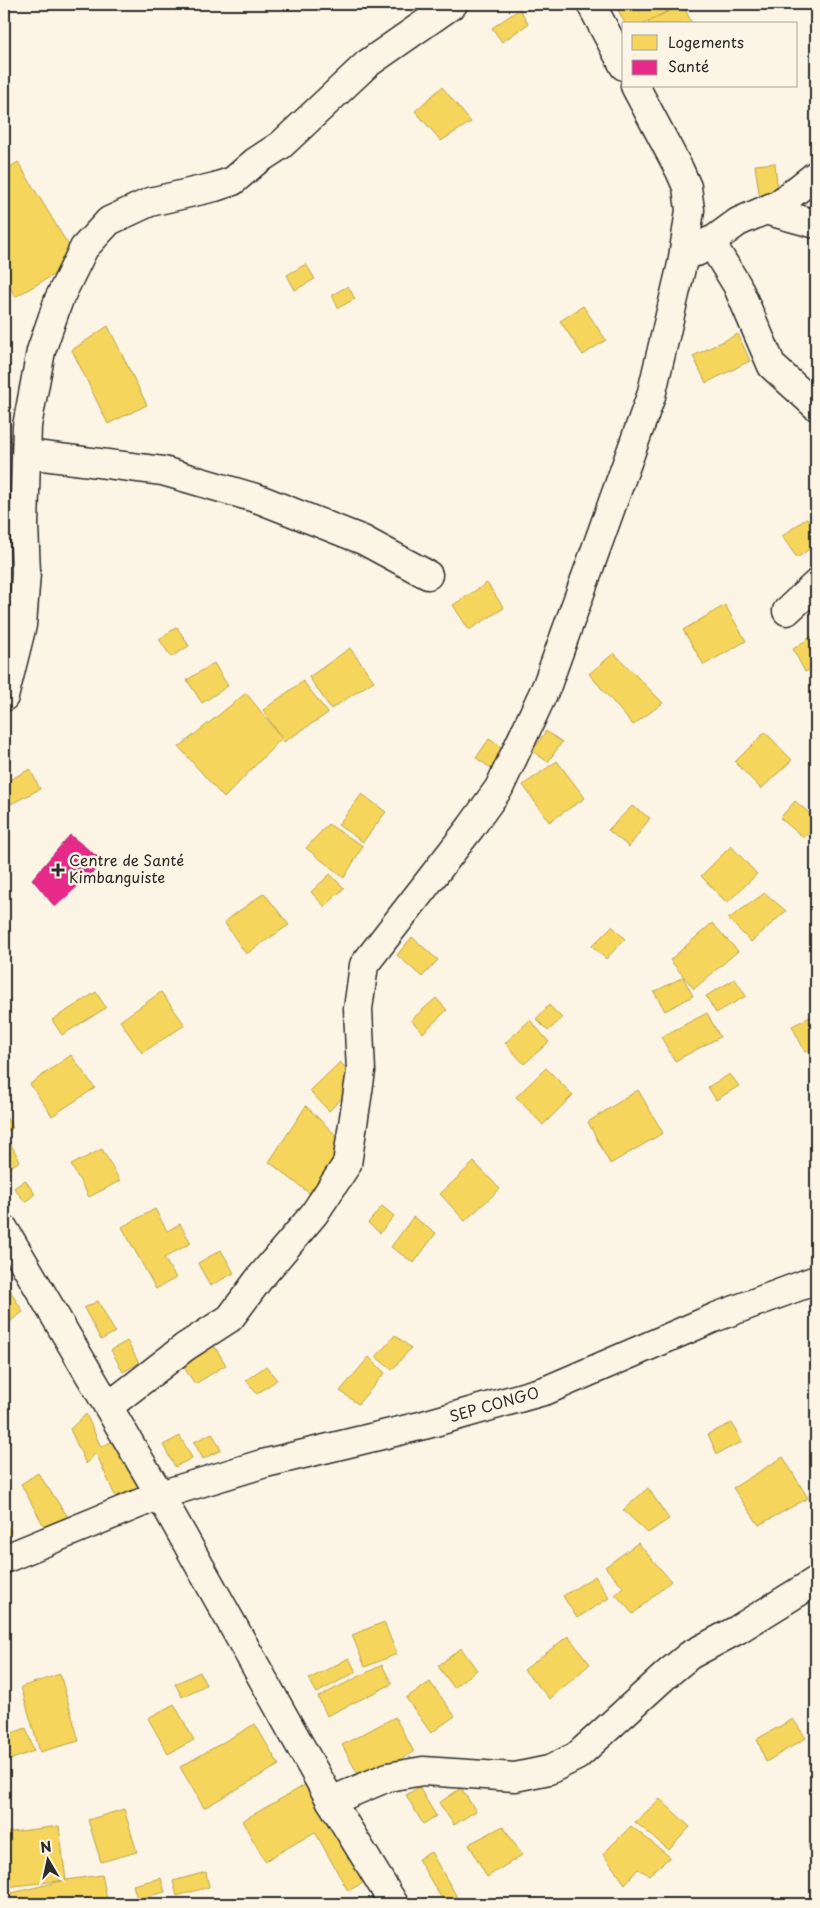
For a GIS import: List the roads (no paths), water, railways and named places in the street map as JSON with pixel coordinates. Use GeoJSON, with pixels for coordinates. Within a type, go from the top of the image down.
{"type":"FeatureCollection","features":[{"type":"Feature","properties":{"kind":"street"},"geometry":{"type":"LineString","coordinates":[[4,697],[22,625],[26,573],[24,525],[27,426],[41,351],[59,299],[84,248],[110,221],[150,202],[215,187],[232,181],[255,162],[281,145],[367,64],[453,4]]}},
{"type":"Feature","properties":{"kind":"street"},"geometry":{"type":"LineString","coordinates":[[591,4],[622,62]]}},
{"type":"Feature","properties":{"kind":"street"},"geometry":{"type":"LineString","coordinates":[[109,1406],[185,1347],[230,1318],[314,1214],[347,1164],[361,1071],[358,1009],[364,964],[471,827],[499,788],[547,685],[651,396],[682,264],[690,210],[687,187],[636,88]]}},
{"type":"Feature","properties":{"kind":"street"},"geometry":{"type":"LineString","coordinates":[[682,264],[710,241],[738,222],[780,204],[816,175]]}},
{"type":"Feature","properties":{"kind":"street"},"geometry":{"type":"LineString","coordinates":[[764,210],[816,224]]}},
{"type":"Feature","properties":{"kind":"street"},"geometry":{"type":"LineString","coordinates":[[710,241],[737,285],[772,366],[816,406]]}},
{"type":"Feature","properties":{"kind":"street"},"geometry":{"type":"LineString","coordinates":[[26,454],[163,471],[259,499],[363,540],[428,576]]}},
{"type":"Feature","properties":{"kind":"street"},"geometry":{"type":"LineString","coordinates":[[787,612],[816,584]]}},
{"type":"Feature","properties":{"kind":"street"},"geometry":{"type":"LineString","coordinates":[[4,1229],[160,1495],[331,1801],[394,1904]]}},
{"type":"Feature","properties":{"kind":"street","name":"SEP CONGO"},"geometry":{"type":"LineString","coordinates":[[4,1559],[160,1495],[262,1464],[424,1425],[547,1390],[716,1317],[816,1280]]}},
{"type":"Feature","properties":{"kind":"street"},"geometry":{"type":"LineString","coordinates":[[331,1801],[388,1777],[422,1771],[516,1778],[549,1770],[577,1756],[690,1655],[737,1630],[816,1581]]}},
{"type":"Feature","properties":{"kind":"place","name":"Centre de Santé Kimbanguiste"},"geometry":{"type":"Point","coordinates":[58,870]}}]}
